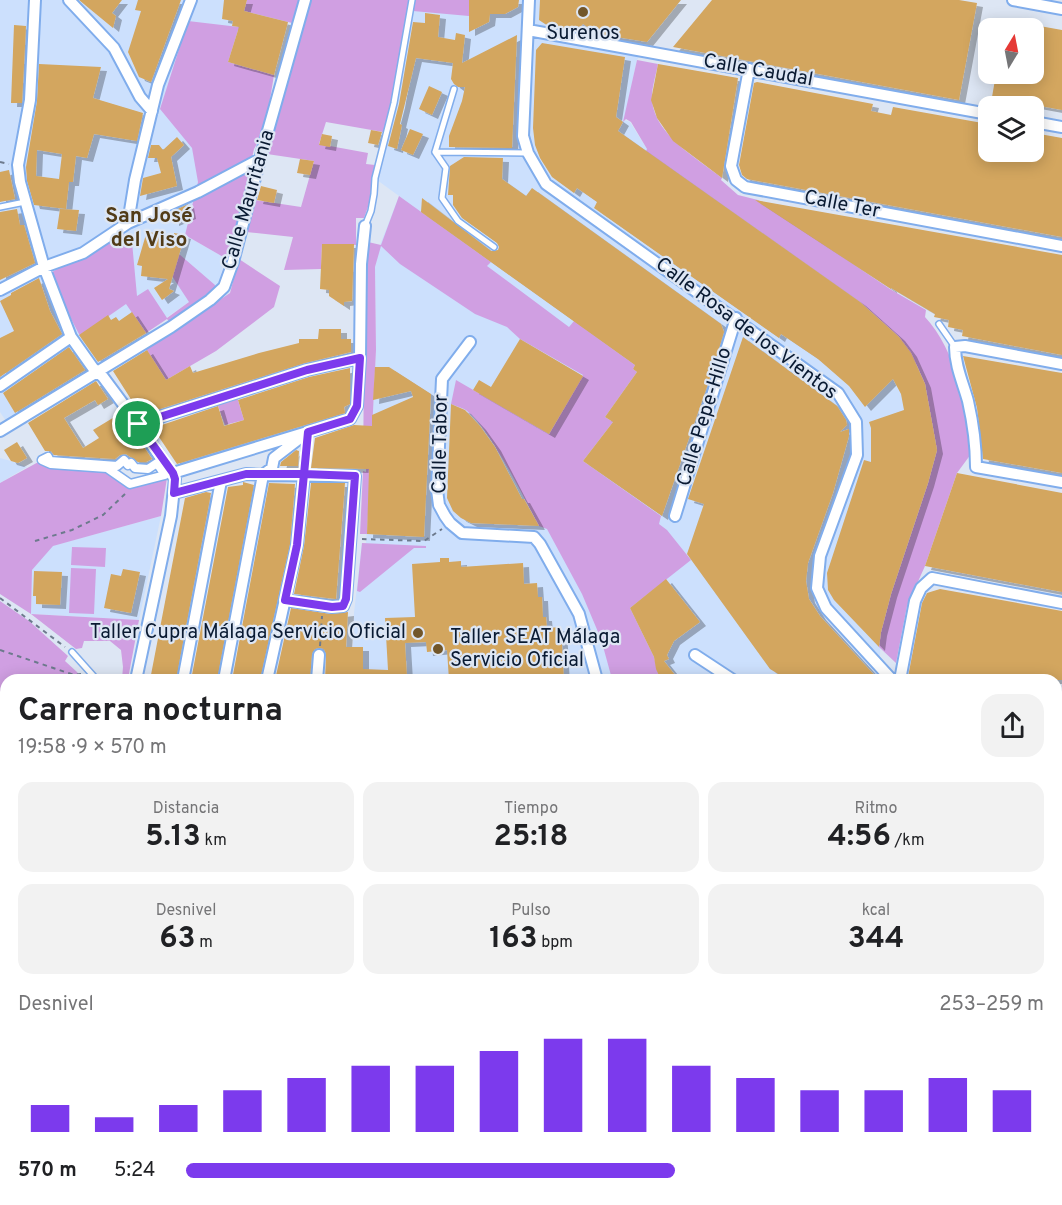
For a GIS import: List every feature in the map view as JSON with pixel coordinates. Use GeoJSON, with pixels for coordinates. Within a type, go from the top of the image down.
{"type":"FeatureCollection","features":[{"type":"Feature","properties":{"kind":"street"},"geometry":{"type":"LineString","coordinates":[[35,0],[30,100],[18,165],[20,182],[44,267],[71,337],[138,424],[169,474]]}},
{"type":"Feature","properties":{"kind":"street"},"geometry":{"type":"LineString","coordinates":[[69,0],[114,48],[140,97],[152,111]]}},
{"type":"Feature","properties":{"kind":"street"},"geometry":{"type":"LineString","coordinates":[[128,223],[135,180],[158,85],[191,0]]}},
{"type":"Feature","properties":{"kind":"street","name":"Calle Mauritania"},"geometry":{"type":"LineString","coordinates":[[0,431],[180,320],[210,300],[224,287],[233,262],[305,0]]}},
{"type":"Feature","properties":{"kind":"street","name":"Calle Rosa de los Vientos"},"geometry":{"type":"LineString","coordinates":[[529,0],[523,136],[528,153],[546,184],[838,393],[856,422],[857,455],[820,556],[818,588],[826,608],[886,674]]}},
{"type":"Feature","properties":{"kind":"street"},"geometry":{"type":"LineString","coordinates":[[1013,0],[1062,9]]}},
{"type":"Feature","properties":{"kind":"street","name":"Calle Caudal"},"geometry":{"type":"LineString","coordinates":[[528,30],[656,48],[749,69],[978,112]]}},
{"type":"Feature","properties":{"kind":"street","name":"Calle Ter"},"geometry":{"type":"LineString","coordinates":[[749,69],[731,166],[736,180],[745,187],[1062,246]]}},
{"type":"Feature","properties":{"kind":"street"},"geometry":{"type":"LineString","coordinates":[[1044,124],[1062,127]]}},
{"type":"Feature","properties":{"kind":"street"},"geometry":{"type":"LineString","coordinates":[[0,290],[44,267],[83,253],[128,223],[198,192],[260,159]]}},
{"type":"Feature","properties":{"kind":"street"},"geometry":{"type":"LineString","coordinates":[[137,674],[171,516],[175,479],[169,474],[157,463],[148,469],[135,468],[124,460],[117,466],[50,461],[48,457],[42,460],[51,464],[107,468],[130,484],[169,474],[350,419],[357,406],[365,226]]}},
{"type":"Feature","properties":{"kind":"street","name":"Calle Pepe-Hillo"},"geometry":{"type":"LineString","coordinates":[[675,516],[735,318]]}},
{"type":"Feature","properties":{"kind":"street"},"geometry":{"type":"LineString","coordinates":[[0,386],[71,337]]}},
{"type":"Feature","properties":{"kind":"street","name":"Calle Tabor"},"geometry":{"type":"LineString","coordinates":[[470,342],[442,379],[437,490],[439,504],[450,523],[462,533],[534,537],[579,614],[595,674]]}},
{"type":"Feature","properties":{"kind":"street"},"geometry":{"type":"LineString","coordinates":[[1062,364],[965,346],[955,347],[955,359],[976,442],[976,466],[1062,482]]}},
{"type":"Feature","properties":{"kind":"street"},"geometry":{"type":"LineString","coordinates":[[138,424],[307,370],[360,358]]}},
{"type":"Feature","properties":{"kind":"street"},"geometry":{"type":"LineString","coordinates":[[225,674],[263,475],[272,468],[274,458],[308,432]]}},
{"type":"Feature","properties":{"kind":"street"},"geometry":{"type":"LineString","coordinates":[[268,674],[297,545],[308,432]]}},
{"type":"Feature","properties":{"kind":"street"},"geometry":{"type":"LineString","coordinates":[[258,447],[268,449],[274,458]]}},
{"type":"Feature","properties":{"kind":"street"},"geometry":{"type":"LineString","coordinates":[[174,493],[246,474],[355,476],[346,599],[343,606],[332,607],[285,600]]}},
{"type":"Feature","properties":{"kind":"street"},"geometry":{"type":"LineString","coordinates":[[184,674],[221,481]]}},
{"type":"Feature","properties":{"kind":"street"},"geometry":{"type":"LineString","coordinates":[[901,674],[915,601],[921,588],[933,578],[1062,603]]}},
{"type":"Feature","properties":{"kind":"street"},"geometry":{"type":"LineString","coordinates":[[318,674],[319,653]]}},
{"type":"Feature","properties":{"kind":"street"},"geometry":{"type":"LineString","coordinates":[[695,655],[724,674]]}},
{"type":"Feature","properties":{"kind":"lane"},"geometry":{"type":"LineString","coordinates":[[365,226],[371,211],[375,194],[375,178],[394,103],[412,0]]}},
{"type":"Feature","properties":{"kind":"lane"},"geometry":{"type":"LineString","coordinates":[[435,152],[454,89]]}},
{"type":"Feature","properties":{"kind":"lane"},"geometry":{"type":"LineString","coordinates":[[435,152],[528,153]]}},
{"type":"Feature","properties":{"kind":"lane"},"geometry":{"type":"LineString","coordinates":[[435,152],[446,168],[442,198],[458,221],[494,247]]}},
{"type":"Feature","properties":{"kind":"lane"},"geometry":{"type":"LineString","coordinates":[[0,207],[27,201]]}},
{"type":"Feature","properties":{"kind":"lane"},"geometry":{"type":"LineString","coordinates":[[939,324],[955,347]]}},
{"type":"Feature","properties":{"kind":"lane"},"geometry":{"type":"LineString","coordinates":[[72,652],[92,674]]}},
{"type":"Feature","properties":{"kind":"path"},"geometry":{"type":"LineString","coordinates":[[35,541],[72,530],[103,515],[127,492]]}},
{"type":"Feature","properties":{"kind":"path"},"geometry":{"type":"LineString","coordinates":[[358,539],[424,542],[450,523]]}},
{"type":"Feature","properties":{"kind":"path"},"geometry":{"type":"LineString","coordinates":[[0,598],[72,652]]}},
{"type":"Feature","properties":{"kind":"path"},"geometry":{"type":"LineString","coordinates":[[319,653],[322,611]]}},
{"type":"Feature","properties":{"kind":"path"},"geometry":{"type":"LineString","coordinates":[[0,650],[71,674]]}},
{"type":"Feature","properties":{"kind":"path"},"geometry":{"type":"LineString","coordinates":[[78,674],[89,671]]}},
{"type":"Feature","properties":{"kind":"shaded area"},"geometry":{"type":"Polygon","coordinates":[[[0,0],[294,0],[274,75],[228,63],[185,235],[225,258],[219,283],[87,372],[6,421],[0,412],[0,0]]]}},
{"type":"Feature","properties":{"kind":"shaded area"},"geometry":{"type":"Polygon","coordinates":[[[247,0],[302,0],[296,24],[244,11],[247,0]]]}},
{"type":"Feature","properties":{"kind":"shaded area"},"geometry":{"type":"Polygon","coordinates":[[[308,0],[410,0],[390,109],[383,132],[326,122],[319,144],[368,153],[366,164],[375,165],[369,204],[364,218],[356,218],[356,245],[322,244],[321,269],[284,270],[293,237],[246,232],[255,200],[301,207],[314,161],[267,154],[308,0]]]}},
{"type":"Feature","properties":{"kind":"shaded area"},"geometry":{"type":"Polygon","coordinates":[[[415,0],[681,0],[647,42],[637,60],[624,120],[630,122],[647,149],[877,318],[899,337],[925,384],[937,450],[881,632],[879,674],[352,674],[354,613],[362,543],[366,543],[376,350],[375,267],[380,245],[399,196],[377,180],[399,96],[415,0]]]}},
{"type":"Feature","properties":{"kind":"shaded area"},"geometry":{"type":"Polygon","coordinates":[[[415,0],[469,0],[469,16],[413,11],[415,0]]]}},
{"type":"Feature","properties":{"kind":"shaded area"},"geometry":{"type":"Polygon","coordinates":[[[188,21],[239,27],[228,62],[274,75],[265,130],[254,149],[249,171],[251,173],[229,260],[223,264],[225,258],[185,235],[198,182],[192,148],[160,109],[188,21]]]}},
{"type":"Feature","properties":{"kind":"shaded area"},"geometry":{"type":"Polygon","coordinates":[[[637,60],[658,64],[652,97],[655,114],[661,125],[679,145],[722,178],[721,180],[738,195],[758,200],[890,289],[926,310],[925,317],[945,346],[963,400],[971,454],[957,473],[925,566],[907,606],[896,663],[879,647],[881,632],[937,450],[925,384],[899,337],[860,302],[646,151],[647,149],[631,122],[626,119],[623,122],[637,60]]]}},
{"type":"Feature","properties":{"kind":"shaded area"},"geometry":{"type":"Polygon","coordinates":[[[399,196],[491,262],[487,266],[569,327],[574,321],[635,365],[633,369],[637,372],[605,417],[613,422],[583,461],[661,516],[659,524],[667,530],[691,560],[630,608],[654,657],[658,674],[611,674],[601,639],[582,594],[547,529],[539,526],[505,463],[483,429],[464,409],[451,404],[456,380],[549,434],[583,375],[520,339],[507,327],[475,314],[400,264],[381,246],[375,267],[376,350],[367,534],[360,534],[363,471],[366,472],[363,468],[365,266],[368,242],[381,245],[399,196]]]}},
{"type":"Feature","properties":{"kind":"shaded area"},"geometry":{"type":"Polygon","coordinates":[[[123,233],[132,242],[137,296],[148,289],[167,318],[189,302],[172,276],[179,254],[215,285],[215,291],[170,323],[167,319],[146,333],[126,304],[80,336],[66,309],[52,272],[123,233]]]}},
{"type":"Feature","properties":{"kind":"shaded area"},"geometry":{"type":"Polygon","coordinates":[[[239,259],[280,286],[274,307],[216,351],[166,380],[146,349],[230,293],[239,259]]]}},
{"type":"Feature","properties":{"kind":"shaded area"},"geometry":{"type":"Polygon","coordinates":[[[237,397],[244,420],[225,425],[217,403],[237,397]]]}},
{"type":"Feature","properties":{"kind":"shaded area"},"geometry":{"type":"Polygon","coordinates":[[[0,458],[18,463],[27,467],[0,483],[0,458]]]}},
{"type":"Feature","properties":{"kind":"shaded area"},"geometry":{"type":"Polygon","coordinates":[[[42,460],[107,468],[131,484],[167,478],[161,516],[53,546],[32,570],[31,614],[0,594],[0,483],[42,460]]]}},
{"type":"Feature","properties":{"kind":"shaded area"},"geometry":{"type":"Polygon","coordinates":[[[161,516],[139,620],[31,614],[32,570],[52,546],[161,516]]]}},
{"type":"Feature","properties":{"kind":"shaded area"},"geometry":{"type":"Polygon","coordinates":[[[362,543],[426,546],[426,548],[414,548],[360,592],[357,591],[362,543]]]}},
{"type":"Feature","properties":{"kind":"shaded area"},"geometry":{"type":"Polygon","coordinates":[[[72,547],[106,548],[105,567],[71,565],[72,547]]]}},
{"type":"Feature","properties":{"kind":"shaded area"},"geometry":{"type":"Polygon","coordinates":[[[71,568],[96,569],[94,614],[69,613],[71,568]]]}},
{"type":"Feature","properties":{"kind":"shaded area"},"geometry":{"type":"Polygon","coordinates":[[[0,601],[29,621],[68,656],[65,661],[78,674],[0,674],[0,601]]]}},
{"type":"Feature","properties":{"kind":"shaded area"},"geometry":{"type":"Polygon","coordinates":[[[31,614],[139,620],[129,674],[122,674],[121,650],[110,641],[84,641],[82,648],[76,649],[31,614]]]}},
{"type":"Feature","properties":{"kind":"building"},"geometry":{"type":"Polygon","coordinates":[[[79,0],[122,0],[112,13],[116,16],[113,28],[79,0]]]}},
{"type":"Feature","properties":{"kind":"building"},"geometry":{"type":"Polygon","coordinates":[[[138,0],[181,0],[151,82],[139,77],[128,52],[141,11],[135,10],[138,0]]]}},
{"type":"Feature","properties":{"kind":"building"},"geometry":{"type":"Polygon","coordinates":[[[224,0],[247,0],[244,11],[288,22],[274,75],[228,62],[239,27],[232,26],[233,21],[222,19],[224,0]]]}},
{"type":"Feature","properties":{"kind":"building"},"geometry":{"type":"Polygon","coordinates":[[[469,0],[519,0],[518,7],[505,14],[490,14],[489,22],[469,32],[469,0]]]}},
{"type":"Feature","properties":{"kind":"building"},"geometry":{"type":"Polygon","coordinates":[[[540,0],[681,0],[647,42],[598,34],[583,24],[577,31],[545,24],[539,20],[540,0]]]}},
{"type":"Feature","properties":{"kind":"building"},"geometry":{"type":"Polygon","coordinates":[[[712,0],[959,0],[977,3],[959,100],[673,47],[712,0]]]}},
{"type":"Feature","properties":{"kind":"building"},"geometry":{"type":"Polygon","coordinates":[[[425,13],[440,15],[438,37],[455,40],[456,33],[465,35],[462,63],[517,35],[512,148],[449,147],[449,136],[465,87],[458,87],[451,79],[453,63],[416,58],[400,124],[402,125],[397,149],[388,146],[399,104],[413,22],[425,23],[425,13]]]}},
{"type":"Feature","properties":{"kind":"building"},"geometry":{"type":"Polygon","coordinates":[[[14,25],[26,26],[22,103],[11,103],[14,25]]]}},
{"type":"Feature","properties":{"kind":"building"},"geometry":{"type":"Polygon","coordinates":[[[1044,27],[1062,30],[1062,110],[1044,107],[1044,96],[992,96],[994,84],[1044,84],[1044,27]]]}},
{"type":"Feature","properties":{"kind":"building"},"geometry":{"type":"Polygon","coordinates":[[[542,43],[625,57],[616,117],[623,122],[618,131],[860,302],[899,337],[911,353],[925,384],[937,450],[891,594],[879,647],[834,600],[828,590],[827,573],[864,460],[871,462],[869,422],[904,410],[901,394],[893,379],[865,407],[849,386],[818,359],[781,334],[779,338],[594,208],[597,202],[577,188],[574,193],[552,177],[540,158],[535,145],[533,128],[536,50],[542,43]]]}},
{"type":"Feature","properties":{"kind":"building"},"geometry":{"type":"Polygon","coordinates":[[[39,64],[101,67],[93,98],[143,113],[137,141],[94,134],[87,158],[76,156],[73,182],[69,182],[66,209],[34,205],[27,181],[26,167],[37,101],[39,64]],[[37,150],[36,176],[59,179],[62,154],[37,150]]]}},
{"type":"Feature","properties":{"kind":"building"},"geometry":{"type":"Polygon","coordinates":[[[658,64],[738,78],[722,178],[673,141],[657,118],[651,100],[658,64]]]}},
{"type":"Feature","properties":{"kind":"building"},"geometry":{"type":"Polygon","coordinates":[[[754,83],[873,104],[871,111],[891,115],[893,107],[978,122],[978,162],[1044,162],[1044,135],[1062,138],[1062,237],[747,179],[742,175],[739,165],[754,83]]]}},
{"type":"Feature","properties":{"kind":"building"},"geometry":{"type":"Polygon","coordinates":[[[429,86],[442,92],[432,115],[419,109],[429,86]]]}},
{"type":"Feature","properties":{"kind":"building"},"geometry":{"type":"Polygon","coordinates":[[[410,129],[423,134],[413,155],[401,150],[410,129]]]}},
{"type":"Feature","properties":{"kind":"building"},"geometry":{"type":"Polygon","coordinates":[[[371,130],[382,132],[378,145],[368,143],[371,130]]]}},
{"type":"Feature","properties":{"kind":"building"},"geometry":{"type":"Polygon","coordinates":[[[322,134],[332,136],[330,147],[319,145],[322,134]]]}},
{"type":"Feature","properties":{"kind":"building"},"geometry":{"type":"Polygon","coordinates":[[[177,137],[184,145],[171,157],[177,186],[140,196],[143,178],[161,173],[157,158],[148,158],[151,145],[159,145],[163,150],[177,137]]]}},
{"type":"Feature","properties":{"kind":"building"},"geometry":{"type":"Polygon","coordinates":[[[464,157],[503,158],[502,179],[526,196],[532,188],[721,324],[724,332],[709,381],[662,516],[583,461],[613,422],[605,417],[637,372],[633,369],[635,365],[421,212],[422,198],[491,251],[498,250],[497,243],[462,218],[453,205],[453,195],[448,195],[450,166],[464,157]]]}},
{"type":"Feature","properties":{"kind":"building"},"geometry":{"type":"Polygon","coordinates":[[[300,159],[314,161],[310,175],[297,173],[300,159]]]}},
{"type":"Feature","properties":{"kind":"building"},"geometry":{"type":"Polygon","coordinates":[[[9,170],[15,199],[0,202],[0,172],[9,170]]]}},
{"type":"Feature","properties":{"kind":"building"},"geometry":{"type":"Polygon","coordinates":[[[261,186],[277,190],[274,203],[257,200],[261,186]]]}},
{"type":"Feature","properties":{"kind":"building"},"geometry":{"type":"Polygon","coordinates":[[[755,200],[1062,255],[1062,355],[962,336],[963,330],[948,327],[949,320],[934,317],[935,314],[891,289],[755,200]]]}},
{"type":"Feature","properties":{"kind":"building"},"geometry":{"type":"Polygon","coordinates":[[[188,204],[190,215],[173,222],[173,211],[188,204]]]}},
{"type":"Feature","properties":{"kind":"building"},"geometry":{"type":"Polygon","coordinates":[[[17,209],[20,225],[24,225],[35,263],[0,280],[0,212],[17,209]]]}},
{"type":"Feature","properties":{"kind":"building"},"geometry":{"type":"Polygon","coordinates":[[[60,209],[79,210],[76,231],[57,229],[60,209]]]}},
{"type":"Feature","properties":{"kind":"building"},"geometry":{"type":"Polygon","coordinates":[[[147,231],[174,239],[174,233],[185,235],[169,289],[174,291],[162,300],[154,288],[168,279],[141,276],[142,266],[137,265],[147,231]]]}},
{"type":"Feature","properties":{"kind":"building"},"geometry":{"type":"Polygon","coordinates":[[[322,244],[354,244],[352,301],[344,302],[344,306],[329,296],[329,290],[320,289],[322,244]]]}},
{"type":"Feature","properties":{"kind":"building"},"geometry":{"type":"Polygon","coordinates":[[[39,278],[50,311],[62,334],[0,377],[0,338],[14,331],[0,301],[39,278]]]}},
{"type":"Feature","properties":{"kind":"building"},"geometry":{"type":"Polygon","coordinates":[[[132,312],[146,333],[98,362],[79,335],[108,315],[111,320],[116,317],[119,321],[132,312]]]}},
{"type":"Feature","properties":{"kind":"building"},"geometry":{"type":"Polygon","coordinates":[[[319,329],[341,329],[341,339],[351,339],[351,352],[305,363],[141,415],[113,371],[147,350],[166,380],[190,366],[193,373],[299,343],[299,339],[318,339],[319,329]]]}},
{"type":"Feature","properties":{"kind":"building"},"geometry":{"type":"Polygon","coordinates":[[[743,337],[837,406],[846,420],[847,425],[840,432],[849,429],[849,436],[833,493],[808,563],[806,581],[809,599],[820,616],[873,674],[778,674],[770,669],[687,554],[704,504],[688,499],[743,337]]]}},
{"type":"Feature","properties":{"kind":"building"},"geometry":{"type":"Polygon","coordinates":[[[520,339],[583,376],[549,434],[473,390],[479,380],[491,387],[520,339]]]}},
{"type":"Feature","properties":{"kind":"building"},"geometry":{"type":"Polygon","coordinates":[[[69,347],[85,370],[15,413],[3,393],[69,347]]]}},
{"type":"Feature","properties":{"kind":"building"},"geometry":{"type":"Polygon","coordinates":[[[963,356],[1062,373],[1062,473],[983,459],[977,408],[963,356]]]}},
{"type":"Feature","properties":{"kind":"building"},"geometry":{"type":"Polygon","coordinates":[[[375,367],[389,367],[431,394],[424,537],[367,534],[369,469],[311,468],[315,438],[354,425],[372,426],[372,415],[413,397],[411,391],[373,400],[375,367]]]}},
{"type":"Feature","properties":{"kind":"building"},"geometry":{"type":"Polygon","coordinates":[[[350,368],[350,404],[344,407],[345,413],[177,464],[153,428],[218,406],[224,426],[244,420],[238,400],[309,377],[350,368]]]}},
{"type":"Feature","properties":{"kind":"building"},"geometry":{"type":"Polygon","coordinates":[[[96,381],[108,399],[98,405],[95,400],[64,418],[83,448],[99,438],[93,430],[121,413],[152,459],[138,462],[126,454],[115,459],[54,455],[51,451],[45,451],[28,423],[96,381]]]}},
{"type":"Feature","properties":{"kind":"building"},"geometry":{"type":"Polygon","coordinates":[[[451,404],[465,410],[480,426],[495,447],[539,526],[471,523],[453,511],[447,498],[451,404]]]}},
{"type":"Feature","properties":{"kind":"building"},"geometry":{"type":"Polygon","coordinates":[[[17,442],[27,458],[18,463],[11,461],[4,450],[17,442]]]}},
{"type":"Feature","properties":{"kind":"building"},"geometry":{"type":"Polygon","coordinates":[[[296,450],[299,451],[298,466],[280,466],[281,462],[296,450]]]}},
{"type":"Feature","properties":{"kind":"building"},"geometry":{"type":"Polygon","coordinates":[[[957,473],[1062,493],[1062,592],[925,566],[957,473]]]}},
{"type":"Feature","properties":{"kind":"building"},"geometry":{"type":"Polygon","coordinates":[[[243,482],[254,485],[218,674],[192,674],[228,487],[243,485],[243,482]]]}},
{"type":"Feature","properties":{"kind":"building"},"geometry":{"type":"Polygon","coordinates":[[[269,483],[295,484],[290,544],[261,674],[233,674],[269,483]]]}},
{"type":"Feature","properties":{"kind":"building"},"geometry":{"type":"Polygon","coordinates":[[[311,483],[345,483],[336,599],[294,594],[304,546],[311,483]]]}},
{"type":"Feature","properties":{"kind":"building"},"geometry":{"type":"Polygon","coordinates":[[[206,492],[211,493],[177,674],[151,674],[185,498],[206,492]]]}},
{"type":"Feature","properties":{"kind":"building"},"geometry":{"type":"Polygon","coordinates":[[[440,558],[449,558],[449,562],[461,561],[461,567],[523,563],[524,584],[537,583],[538,597],[542,597],[543,617],[546,617],[547,628],[561,627],[564,674],[449,674],[447,650],[427,652],[426,642],[405,643],[407,674],[325,674],[326,655],[324,649],[319,648],[315,649],[312,654],[310,674],[276,674],[291,608],[331,614],[348,612],[346,647],[363,647],[363,669],[388,670],[385,618],[415,617],[412,564],[440,562],[440,558]]]}},
{"type":"Feature","properties":{"kind":"building"},"geometry":{"type":"Polygon","coordinates":[[[123,569],[140,572],[131,613],[104,608],[111,574],[121,576],[123,569]]]}},
{"type":"Feature","properties":{"kind":"building"},"geometry":{"type":"Polygon","coordinates":[[[34,571],[62,572],[60,605],[36,604],[36,596],[33,596],[34,571]]]}},
{"type":"Feature","properties":{"kind":"building"},"geometry":{"type":"Polygon","coordinates":[[[666,579],[700,622],[674,641],[667,655],[669,659],[664,661],[674,674],[658,674],[654,657],[630,608],[666,579]]]}},
{"type":"Feature","properties":{"kind":"building"},"geometry":{"type":"Polygon","coordinates":[[[940,589],[1062,611],[1062,674],[909,674],[922,603],[927,593],[940,589]]]}},
{"type":"Feature","properties":{"kind":"place","name":"Surenos"},"geometry":{"type":"Point","coordinates":[583,12]}},
{"type":"Feature","properties":{"kind":"place","name":"Taller Cupra Málaga Servicio Oficial"},"geometry":{"type":"Point","coordinates":[418,633]}},
{"type":"Feature","properties":{"kind":"place","name":"Taller SEAT Málaga Servicio Oficial"},"geometry":{"type":"Point","coordinates":[438,649]}},
{"type":"Feature","properties":{"kind":"district","name":"San José del Viso"},"geometry":{"type":"Point","coordinates":[149,228]}},
{"type":"Feature","properties":{"kind":"route"},"geometry":{"type":"LineString","coordinates":[[138,424],[173,473],[174,493],[246,474],[304,474],[297,545],[285,600],[332,607],[343,606],[346,599],[355,476],[304,474],[308,432],[350,419],[357,406],[360,358],[307,370],[138,424]]}}]}
